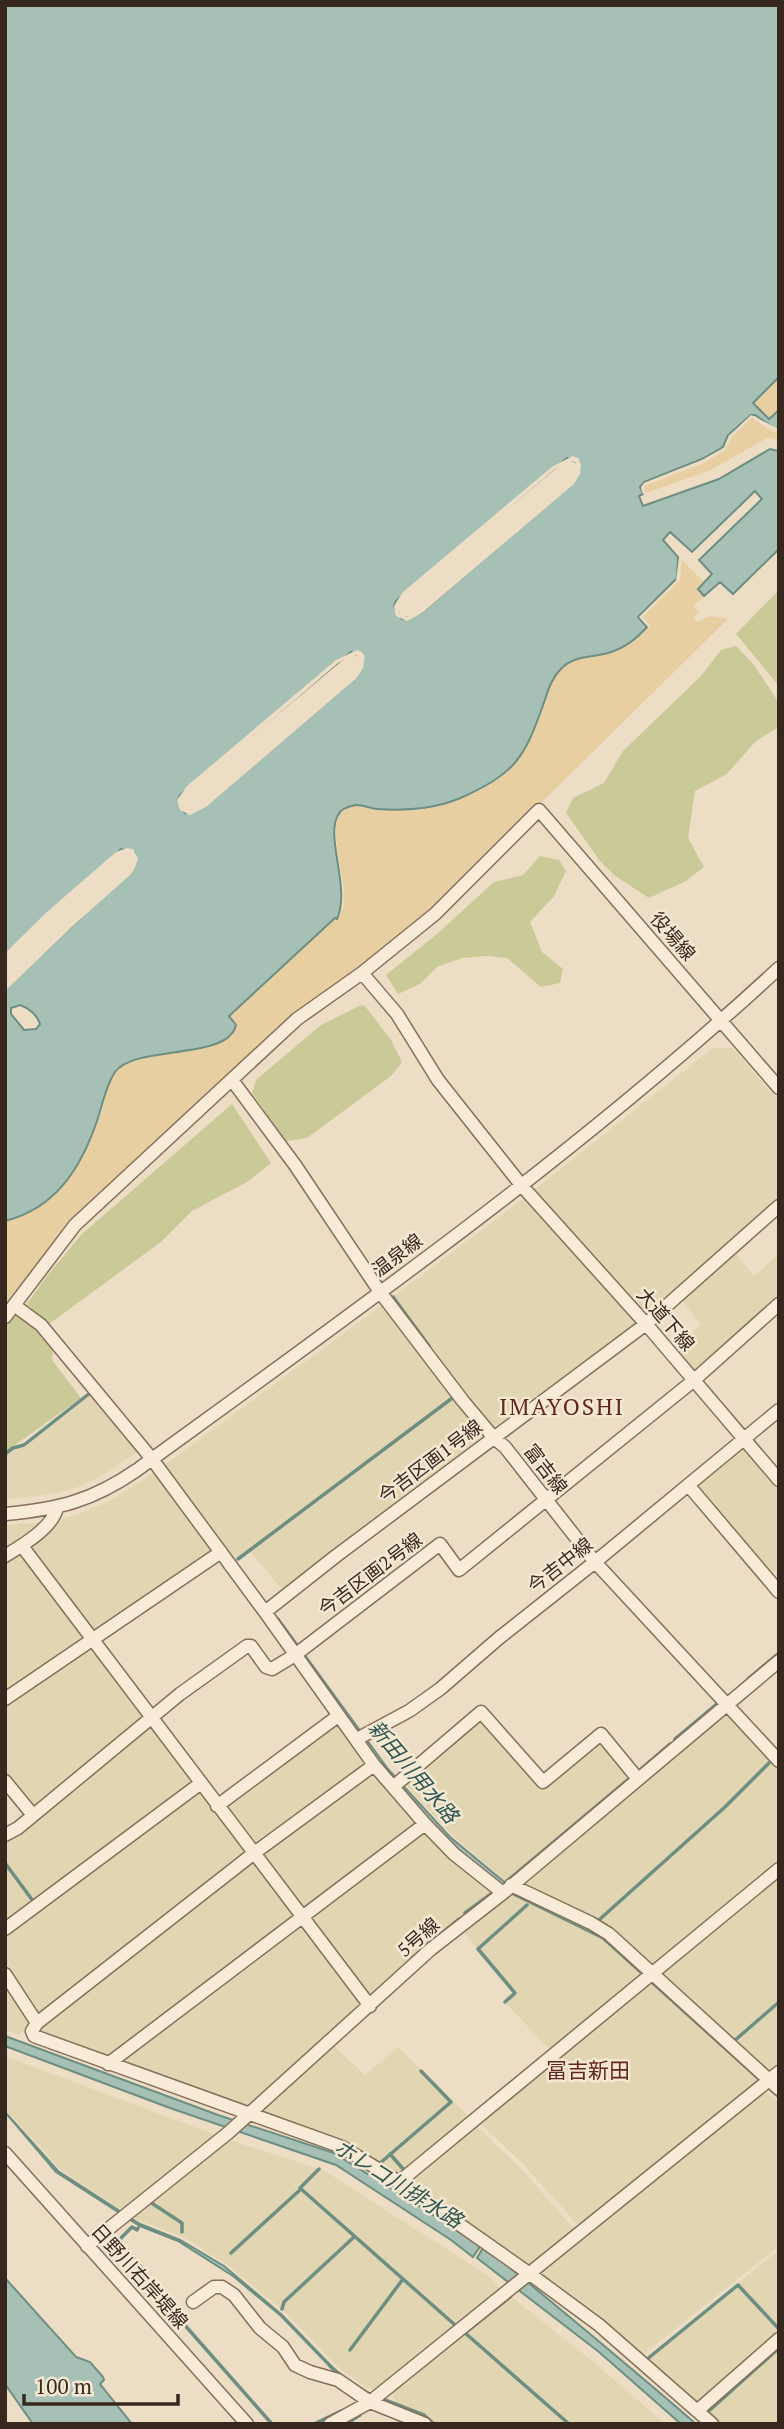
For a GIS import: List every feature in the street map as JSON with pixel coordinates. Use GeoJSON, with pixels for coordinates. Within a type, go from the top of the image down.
{"type":"FeatureCollection","features":[{"type":"Feature","properties":{"kind":"street","name":"役場線"},"geometry":{"type":"LineString","coordinates":[[362,973],[435,914],[539,810],[779,1088]]}},
{"type":"Feature","properties":{"kind":"street","name":"温泉線"},"geometry":{"type":"LineString","coordinates":[[5,1514],[57,1508],[94,1496],[152,1460],[522,1186],[721,1021],[779,968]]}},
{"type":"Feature","properties":{"kind":"street"},"geometry":{"type":"LineString","coordinates":[[5,1317],[75,1225],[297,1019],[362,973]]}},
{"type":"Feature","properties":{"kind":"street","name":"大道下線"},"geometry":{"type":"LineString","coordinates":[[362,973],[397,1014],[438,1080],[522,1186],[646,1324],[779,1480]]}},
{"type":"Feature","properties":{"kind":"street","name":"富吉線"},"geometry":{"type":"LineString","coordinates":[[232,1080],[295,1165],[380,1292],[463,1401],[505,1447],[595,1562],[779,1760]]}},
{"type":"Feature","properties":{"kind":"street","name":"今吉区画1号線"},"geometry":{"type":"LineString","coordinates":[[265,1612],[646,1324],[779,1206]]}},
{"type":"Feature","properties":{"kind":"street","name":"今吉区画2号線"},"geometry":{"type":"LineString","coordinates":[[5,1835],[18,1828],[180,1694],[247,1646],[251,1646],[266,1667],[272,1669],[296,1655],[440,1544],[459,1570],[693,1381],[779,1304]]}},
{"type":"Feature","properties":{"kind":"street"},"geometry":{"type":"LineString","coordinates":[[14,1305],[41,1325],[152,1460],[374,1765],[454,1854],[507,1889],[591,1923],[609,1934],[649,1976],[769,2084]]}},
{"type":"Feature","properties":{"kind":"street","name":"今吉中線"},"geometry":{"type":"LineString","coordinates":[[357,1739],[409,1711],[440,1689],[779,1410]]}},
{"type":"Feature","properties":{"kind":"street"},"geometry":{"type":"LineString","coordinates":[[689,1486],[779,1592]]}},
{"type":"Feature","properties":{"kind":"street"},"geometry":{"type":"LineString","coordinates":[[5,1556],[22,1546],[54,1517],[57,1508]]}},
{"type":"Feature","properties":{"kind":"street"},"geometry":{"type":"LineString","coordinates":[[22,1546],[370,2006]]}},
{"type":"Feature","properties":{"kind":"street"},"geometry":{"type":"LineString","coordinates":[[5,1699],[221,1552]]}},
{"type":"Feature","properties":{"kind":"street","name":"5号線"},"geometry":{"type":"LineString","coordinates":[[87,2246],[228,2133],[431,1949],[507,1889],[779,1661]]}},
{"type":"Feature","properties":{"kind":"street"},"geometry":{"type":"LineString","coordinates":[[393,1787],[481,1712],[544,1783],[601,1734],[638,1779]]}},
{"type":"Feature","properties":{"kind":"street"},"geometry":{"type":"LineString","coordinates":[[218,1806],[338,1716]]}},
{"type":"Feature","properties":{"kind":"street"},"geometry":{"type":"LineString","coordinates":[[374,1765],[253,1854],[37,2023],[32,2031],[33,2036],[246,2117],[342,2147],[399,2182],[599,2325],[712,2424]]}},
{"type":"Feature","properties":{"kind":"street"},"geometry":{"type":"LineString","coordinates":[[5,1781],[32,1814]]}},
{"type":"Feature","properties":{"kind":"street"},"geometry":{"type":"LineString","coordinates":[[5,1929],[201,1783]]}},
{"type":"Feature","properties":{"kind":"street"},"geometry":{"type":"LineString","coordinates":[[108,2064],[425,1824]]}},
{"type":"Feature","properties":{"kind":"street"},"geometry":{"type":"LineString","coordinates":[[399,2182],[779,1869]]}},
{"type":"Feature","properties":{"kind":"street"},"geometry":{"type":"LineString","coordinates":[[5,1974],[37,2023]]}},
{"type":"Feature","properties":{"kind":"street"},"geometry":{"type":"LineString","coordinates":[[330,2424],[370,2402],[769,2084],[779,2072]]}},
{"type":"Feature","properties":{"kind":"street","name":"日野川右岸堤線"},"geometry":{"type":"LineString","coordinates":[[5,2152],[247,2424]]}},
{"type":"Feature","properties":{"kind":"street"},"geometry":{"type":"LineString","coordinates":[[194,2302],[214,2287],[222,2287],[234,2295],[295,2365],[338,2380],[370,2402],[425,2424]]}},
{"type":"Feature","properties":{"kind":"street"},"geometry":{"type":"LineString","coordinates":[[697,2410],[779,2339]]}},
{"type":"Feature","properties":{"kind":"shaded area"},"geometry":{"type":"Polygon","coordinates":[[[5,5],[779,5],[779,377],[753,403],[769,419],[779,410],[779,428],[774,428],[751,415],[728,435],[723,447],[702,459],[644,482],[640,487],[643,494],[639,496],[643,506],[719,479],[770,449],[779,451],[779,549],[733,594],[720,582],[704,596],[698,589],[712,574],[699,560],[762,499],[755,491],[692,552],[670,532],[663,540],[678,557],[677,578],[638,617],[647,627],[620,649],[576,659],[560,670],[551,683],[523,752],[506,771],[482,788],[444,804],[400,810],[356,805],[341,811],[335,825],[334,837],[341,893],[341,907],[337,919],[229,1016],[236,1025],[229,1036],[217,1044],[126,1063],[115,1072],[107,1088],[92,1136],[65,1183],[39,1206],[5,1221],[5,989],[134,868],[135,853],[121,849],[5,954],[5,5]],[[567,458],[396,601],[394,606],[402,619],[421,613],[573,483],[580,464],[567,458]],[[351,652],[180,795],[178,800],[185,813],[205,806],[357,677],[364,658],[351,652]],[[20,1005],[11,1008],[11,1014],[24,1030],[36,1029],[40,1024],[35,1015],[26,1008],[20,1005]]]}},
{"type":"Feature","properties":{"kind":"shaded area"},"geometry":{"type":"Polygon","coordinates":[[[713,1048],[733,1048],[779,1102],[779,1200],[645,1316],[534,1190],[713,1048]]]}},
{"type":"Feature","properties":{"kind":"shaded area"},"geometry":{"type":"Polygon","coordinates":[[[527,1196],[638,1321],[495,1433],[391,1298],[527,1196]]]}},
{"type":"Feature","properties":{"kind":"shaded area"},"geometry":{"type":"Polygon","coordinates":[[[734,1251],[754,1276],[779,1254],[779,1298],[697,1370],[690,1369],[673,1350],[701,1325],[680,1298],[734,1251]]]}},
{"type":"Feature","properties":{"kind":"shaded area"},"geometry":{"type":"Polygon","coordinates":[[[385,1303],[488,1436],[285,1593],[248,1549],[232,1561],[161,1468],[385,1303]]]}},
{"type":"Feature","properties":{"kind":"shaded area"},"geometry":{"type":"Polygon","coordinates":[[[91,1394],[139,1451],[100,1477],[81,1486],[59,1493],[5,1500],[5,1456],[26,1446],[91,1394]]]}},
{"type":"Feature","properties":{"kind":"shaded area"},"geometry":{"type":"Polygon","coordinates":[[[741,1447],[745,1447],[779,1488],[779,1568],[770,1576],[696,1489],[696,1484],[741,1447]]]}},
{"type":"Feature","properties":{"kind":"shaded area"},"geometry":{"type":"Polygon","coordinates":[[[155,1472],[213,1552],[97,1631],[92,1630],[28,1546],[30,1541],[59,1520],[112,1500],[155,1472]]]}},
{"type":"Feature","properties":{"kind":"shaded area"},"geometry":{"type":"Polygon","coordinates":[[[47,1522],[5,1552],[5,1525],[47,1522]]]}},
{"type":"Feature","properties":{"kind":"shaded area"},"geometry":{"type":"Polygon","coordinates":[[[20,1552],[83,1637],[83,1641],[5,1694],[5,1561],[20,1552]]]}},
{"type":"Feature","properties":{"kind":"shaded area"},"geometry":{"type":"Polygon","coordinates":[[[278,1618],[388,1769],[450,1837],[514,1890],[597,1929],[779,2093],[779,2098],[602,1938],[510,1893],[449,1842],[385,1771],[276,1619],[278,1618]]]}},
{"type":"Feature","properties":{"kind":"shaded area"},"geometry":{"type":"Polygon","coordinates":[[[87,1647],[93,1649],[143,1714],[143,1720],[38,1806],[32,1805],[5,1773],[5,1703],[87,1647]]]}},
{"type":"Feature","properties":{"kind":"shaded area"},"geometry":{"type":"Polygon","coordinates":[[[723,1714],[733,1715],[779,1766],[779,1863],[651,1968],[608,1929],[518,1886],[723,1714]]]}},
{"type":"Feature","properties":{"kind":"shaded area"},"geometry":{"type":"Polygon","coordinates":[[[479,1718],[543,1787],[597,1741],[602,1741],[630,1774],[630,1780],[507,1883],[449,1832],[403,1782],[479,1718]]]}},
{"type":"Feature","properties":{"kind":"shaded area"},"geometry":{"type":"Polygon","coordinates":[[[337,1722],[367,1758],[366,1766],[256,1848],[225,1807],[337,1722]]]}},
{"type":"Feature","properties":{"kind":"shaded area"},"geometry":{"type":"Polygon","coordinates":[[[148,1726],[152,1726],[193,1781],[191,1786],[5,1923],[5,1839],[148,1726]]]}},
{"type":"Feature","properties":{"kind":"shaded area"},"geometry":{"type":"Polygon","coordinates":[[[372,1769],[417,1818],[416,1824],[308,1908],[301,1907],[262,1856],[263,1850],[372,1769]]]}},
{"type":"Feature","properties":{"kind":"shaded area"},"geometry":{"type":"Polygon","coordinates":[[[196,1792],[202,1793],[243,1850],[243,1857],[40,2018],[5,1966],[5,1933],[196,1792]]]}},
{"type":"Feature","properties":{"kind":"shaded area"},"geometry":{"type":"Polygon","coordinates":[[[422,1830],[497,1891],[373,1996],[367,1995],[311,1921],[312,1915],[422,1830]]]}},
{"type":"Feature","properties":{"kind":"shaded area"},"geometry":{"type":"Polygon","coordinates":[[[247,1862],[253,1863],[292,1914],[291,1921],[111,2060],[38,2033],[36,2030],[247,1862]]]}},
{"type":"Feature","properties":{"kind":"shaded area"},"geometry":{"type":"Polygon","coordinates":[[[779,1873],[779,2064],[767,2074],[657,1974],[779,1873]]]}},
{"type":"Feature","properties":{"kind":"shaded area"},"geometry":{"type":"Polygon","coordinates":[[[514,1889],[591,1926],[647,1972],[551,2051],[503,2000],[513,1992],[462,1930],[514,1889]]]}},
{"type":"Feature","properties":{"kind":"shaded area"},"geometry":{"type":"Polygon","coordinates":[[[296,1927],[303,1928],[359,2003],[359,2008],[252,2106],[242,2108],[125,2065],[125,2059],[296,1927]]]}},
{"type":"Feature","properties":{"kind":"shaded area"},"geometry":{"type":"Polygon","coordinates":[[[653,1976],[763,2078],[580,2227],[523,2164],[478,2121],[653,1976]]]}},
{"type":"Feature","properties":{"kind":"shaded area"},"geometry":{"type":"Polygon","coordinates":[[[5,1981],[31,2020],[31,2025],[19,2035],[5,2030],[5,1981]]]}},
{"type":"Feature","properties":{"kind":"shaded area"},"geometry":{"type":"Polygon","coordinates":[[[5,2036],[218,2115],[334,2153],[481,2245],[473,2257],[336,2165],[170,2108],[5,2046],[5,2036]]]}},
{"type":"Feature","properties":{"kind":"shaded area"},"geometry":{"type":"Polygon","coordinates":[[[333,2045],[365,2075],[398,2047],[467,2115],[467,2120],[400,2174],[393,2173],[334,2137],[263,2114],[262,2110],[333,2045]]]}},
{"type":"Feature","properties":{"kind":"shaded area"},"geometry":{"type":"Polygon","coordinates":[[[5,2056],[216,2135],[123,2211],[60,2169],[5,2109],[5,2056]]]}},
{"type":"Feature","properties":{"kind":"shaded area"},"geometry":{"type":"Polygon","coordinates":[[[763,2089],[779,2103],[779,2246],[641,2356],[541,2276],[542,2268],[763,2089]]]}},
{"type":"Feature","properties":{"kind":"shaded area"},"geometry":{"type":"Polygon","coordinates":[[[5,2112],[58,2171],[140,2224],[180,2240],[224,2266],[282,2315],[340,2375],[369,2393],[424,2414],[435,2424],[422,2415],[366,2394],[339,2376],[281,2316],[233,2276],[178,2241],[140,2226],[56,2172],[5,2112]]]}},
{"type":"Feature","properties":{"kind":"shaded area"},"geometry":{"type":"Polygon","coordinates":[[[474,2123],[526,2174],[572,2227],[574,2232],[535,2264],[526,2264],[409,2184],[408,2178],[474,2123]]]}},
{"type":"Feature","properties":{"kind":"shaded area"},"geometry":{"type":"Polygon","coordinates":[[[227,2139],[325,2171],[487,2275],[502,2290],[376,2390],[366,2387],[339,2368],[286,2313],[229,2266],[183,2237],[136,2219],[134,2214],[227,2139]]]}},
{"type":"Feature","properties":{"kind":"shaded area"},"geometry":{"type":"Polygon","coordinates":[[[484,2246],[696,2424],[681,2424],[599,2352],[477,2258],[484,2246]]]}},
{"type":"Feature","properties":{"kind":"shaded area"},"geometry":{"type":"Polygon","coordinates":[[[779,2250],[779,2335],[702,2402],[694,2403],[644,2360],[779,2250]]]}},
{"type":"Feature","properties":{"kind":"shaded area"},"geometry":{"type":"Polygon","coordinates":[[[5,2278],[76,2357],[90,2362],[103,2377],[104,2380],[100,2384],[132,2424],[33,2424],[5,2384],[5,2278]]]}},
{"type":"Feature","properties":{"kind":"shaded area"},"geometry":{"type":"Polygon","coordinates":[[[509,2295],[596,2364],[665,2424],[432,2424],[420,2415],[395,2406],[392,2389],[509,2295]]]}},
{"type":"Feature","properties":{"kind":"shaded area"},"geometry":{"type":"Polygon","coordinates":[[[779,2346],[779,2424],[718,2424],[707,2415],[707,2408],[779,2346]]]}},
{"type":"Feature","properties":{"kind":"green space"},"geometry":{"type":"Polygon","coordinates":[[[779,590],[779,686],[736,634],[779,590]]]}},
{"type":"Feature","properties":{"kind":"green space"},"geometry":{"type":"Polygon","coordinates":[[[736,646],[754,665],[779,703],[779,727],[756,741],[727,774],[695,791],[688,838],[704,867],[686,881],[649,898],[614,875],[600,861],[566,813],[573,798],[604,783],[623,751],[701,676],[721,650],[736,646]]]}},
{"type":"Feature","properties":{"kind":"green space"},"geometry":{"type":"Polygon","coordinates":[[[540,856],[559,860],[566,871],[554,896],[530,922],[542,952],[563,969],[560,983],[541,987],[507,958],[488,956],[462,958],[437,967],[420,984],[398,994],[386,975],[437,934],[494,882],[523,875],[540,856]]]}},
{"type":"Feature","properties":{"kind":"green space"},"geometry":{"type":"Polygon","coordinates":[[[361,1005],[365,1006],[391,1040],[402,1062],[391,1076],[307,1138],[286,1141],[252,1093],[256,1080],[321,1025],[361,1005]]]}},
{"type":"Feature","properties":{"kind":"green space"},"geometry":{"type":"Polygon","coordinates":[[[232,1104],[271,1163],[247,1182],[192,1211],[161,1242],[49,1324],[27,1304],[82,1234],[232,1104]]]}},
{"type":"Feature","properties":{"kind":"green space"},"geometry":{"type":"Polygon","coordinates":[[[14,1312],[49,1339],[53,1347],[52,1360],[81,1398],[5,1452],[5,1323],[14,1312]]]}},
{"type":"Feature","properties":{"kind":"sand"},"geometry":{"type":"Polygon","coordinates":[[[779,378],[779,410],[769,419],[753,403],[779,378]]]}},
{"type":"Feature","properties":{"kind":"sand"},"geometry":{"type":"Polygon","coordinates":[[[751,415],[779,429],[779,440],[767,438],[711,470],[643,494],[640,487],[644,483],[702,460],[723,448],[729,436],[751,415]]]}},
{"type":"Feature","properties":{"kind":"sand"},"geometry":{"type":"Polygon","coordinates":[[[679,557],[704,582],[697,588],[704,596],[694,606],[699,612],[694,618],[697,622],[711,616],[728,619],[426,916],[353,974],[72,1223],[5,1310],[5,1222],[42,1206],[68,1180],[87,1147],[109,1085],[117,1071],[128,1063],[144,1058],[201,1049],[230,1037],[237,1025],[230,1016],[337,920],[344,905],[336,835],[340,814],[357,806],[389,811],[434,807],[466,797],[496,781],[524,753],[560,671],[577,660],[615,652],[639,636],[647,627],[638,617],[677,578],[679,557]]]}},
{"type":"Feature","properties":{"kind":"pier"},"geometry":{"type":"Polygon","coordinates":[[[751,415],[779,429],[779,432],[772,431],[752,418],[731,438],[725,450],[704,463],[646,485],[646,493],[643,494],[641,488],[644,483],[702,460],[724,448],[729,436],[751,415]]]}},
{"type":"Feature","properties":{"kind":"pier"},"geometry":{"type":"Polygon","coordinates":[[[573,456],[578,458],[581,464],[580,474],[574,484],[422,613],[407,621],[396,616],[394,606],[403,592],[553,466],[573,456]],[[569,461],[555,469],[406,596],[398,607],[399,613],[406,617],[419,610],[571,481],[577,465],[569,461]]]}},
{"type":"Feature","properties":{"kind":"pier"},"geometry":{"type":"Polygon","coordinates":[[[679,558],[682,560],[680,580],[643,617],[650,629],[639,617],[676,581],[679,558]]]}},
{"type":"Feature","properties":{"kind":"pier"},"geometry":{"type":"Polygon","coordinates":[[[357,650],[365,657],[357,678],[206,807],[190,815],[180,810],[177,800],[187,786],[336,660],[357,650]],[[356,655],[338,663],[190,790],[181,801],[183,807],[190,810],[203,804],[354,675],[360,658],[356,655]]]}},
{"type":"Feature","properties":{"kind":"pier"},"geometry":{"type":"Polygon","coordinates":[[[133,849],[138,858],[131,874],[5,991],[5,985],[127,871],[133,863],[132,855],[126,852],[118,855],[6,957],[5,953],[48,911],[116,852],[133,849]]]}},
{"type":"Feature","properties":{"kind":"waterway"},"geometry":{"type":"LineString","coordinates":[[393,1297],[429,1346]]}},
{"type":"Feature","properties":{"kind":"waterway"},"geometry":{"type":"LineString","coordinates":[[5,1454],[24,1445],[90,1393]]}},
{"type":"Feature","properties":{"kind":"waterway"},"geometry":{"type":"LineString","coordinates":[[238,1559],[451,1399]]}},
{"type":"Feature","properties":{"kind":"waterway"},"geometry":{"type":"LineString","coordinates":[[748,1679],[779,1653]]}},
{"type":"Feature","properties":{"kind":"waterway"},"geometry":{"type":"LineString","coordinates":[[675,1739],[718,1703]]}},
{"type":"Feature","properties":{"kind":"waterway"},"geometry":{"type":"LineString","coordinates":[[641,1769],[670,1744]]}},
{"type":"Feature","properties":{"kind":"waterway"},"geometry":{"type":"LineString","coordinates":[[600,1919],[725,1807],[769,1763]]}},
{"type":"Feature","properties":{"kind":"waterway"},"geometry":{"type":"LineString","coordinates":[[507,1881],[630,1778]]}},
{"type":"Feature","properties":{"kind":"waterway"},"geometry":{"type":"LineString","coordinates":[[5,1863],[33,1901]]}},
{"type":"Feature","properties":{"kind":"waterway"},"geometry":{"type":"LineString","coordinates":[[465,1913],[495,1891]]}},
{"type":"Feature","properties":{"kind":"waterway"},"geometry":{"type":"LineString","coordinates":[[505,2002],[515,1993],[478,1949],[527,1905]]}},
{"type":"Feature","properties":{"kind":"waterway"},"geometry":{"type":"LineString","coordinates":[[412,1958],[459,1919]]}},
{"type":"Feature","properties":{"kind":"waterway"},"geometry":{"type":"LineString","coordinates":[[733,2042],[779,2002]]}},
{"type":"Feature","properties":{"kind":"waterway","name":"ホレコ川排水路"},"geometry":{"type":"LineString","coordinates":[[379,2164],[451,2102],[421,2071]]}},
{"type":"Feature","properties":{"kind":"waterway","name":"ホレコ川排水路"},"geometry":{"type":"LineString","coordinates":[[390,2154],[405,2171]]}},
{"type":"Feature","properties":{"kind":"waterway"},"geometry":{"type":"LineString","coordinates":[[319,2169],[300,2188],[455,2325]]}},
{"type":"Feature","properties":{"kind":"waterway"},"geometry":{"type":"LineString","coordinates":[[231,2253],[301,2189]]}},
{"type":"Feature","properties":{"kind":"waterway"},"geometry":{"type":"LineString","coordinates":[[150,2202],[182,2223],[182,2232]]}},
{"type":"Feature","properties":{"kind":"waterway"},"geometry":{"type":"LineString","coordinates":[[138,2228],[137,2230],[132,2227],[119,2240],[175,2314],[272,2424]]}},
{"type":"Feature","properties":{"kind":"waterway"},"geometry":{"type":"LineString","coordinates":[[282,2309],[284,2302],[354,2237]]}},
{"type":"Feature","properties":{"kind":"waterway"},"geometry":{"type":"LineString","coordinates":[[350,2350],[403,2279]]}},
{"type":"Feature","properties":{"kind":"waterway"},"geometry":{"type":"LineString","coordinates":[[646,2360],[738,2285],[779,2329]]}},
{"type":"Feature","properties":{"kind":"waterway"},"geometry":{"type":"LineString","coordinates":[[465,2333],[510,2297]]}},
{"type":"Feature","properties":{"kind":"waterway"},"geometry":{"type":"LineString","coordinates":[[464,2332],[569,2424]]}},
{"type":"Feature","properties":{"kind":"waterway"},"geometry":{"type":"LineString","coordinates":[[710,2410],[779,2348]]}},
{"type":"Feature","properties":{"kind":"waterway"},"geometry":{"type":"LineString","coordinates":[[330,2366],[343,2377]]}},
{"type":"Feature","properties":{"kind":"waterway"},"geometry":{"type":"LineString","coordinates":[[314,2424],[341,2411]]}},
{"type":"Feature","properties":{"kind":"waterway"},"geometry":{"type":"LineString","coordinates":[[346,2424],[360,2415]]}},
{"type":"Feature","properties":{"kind":"district","name":"IMAYOSHI"},"geometry":{"type":"Point","coordinates":[562,1407]}},
{"type":"Feature","properties":{"kind":"district","name":"冨吉新田"},"geometry":{"type":"Point","coordinates":[588,2071]}},
{"type":"Feature","properties":{"kind":"water label","name":"新田川用水路"},"geometry":{"type":"Point","coordinates":[413,1772]}}]}
